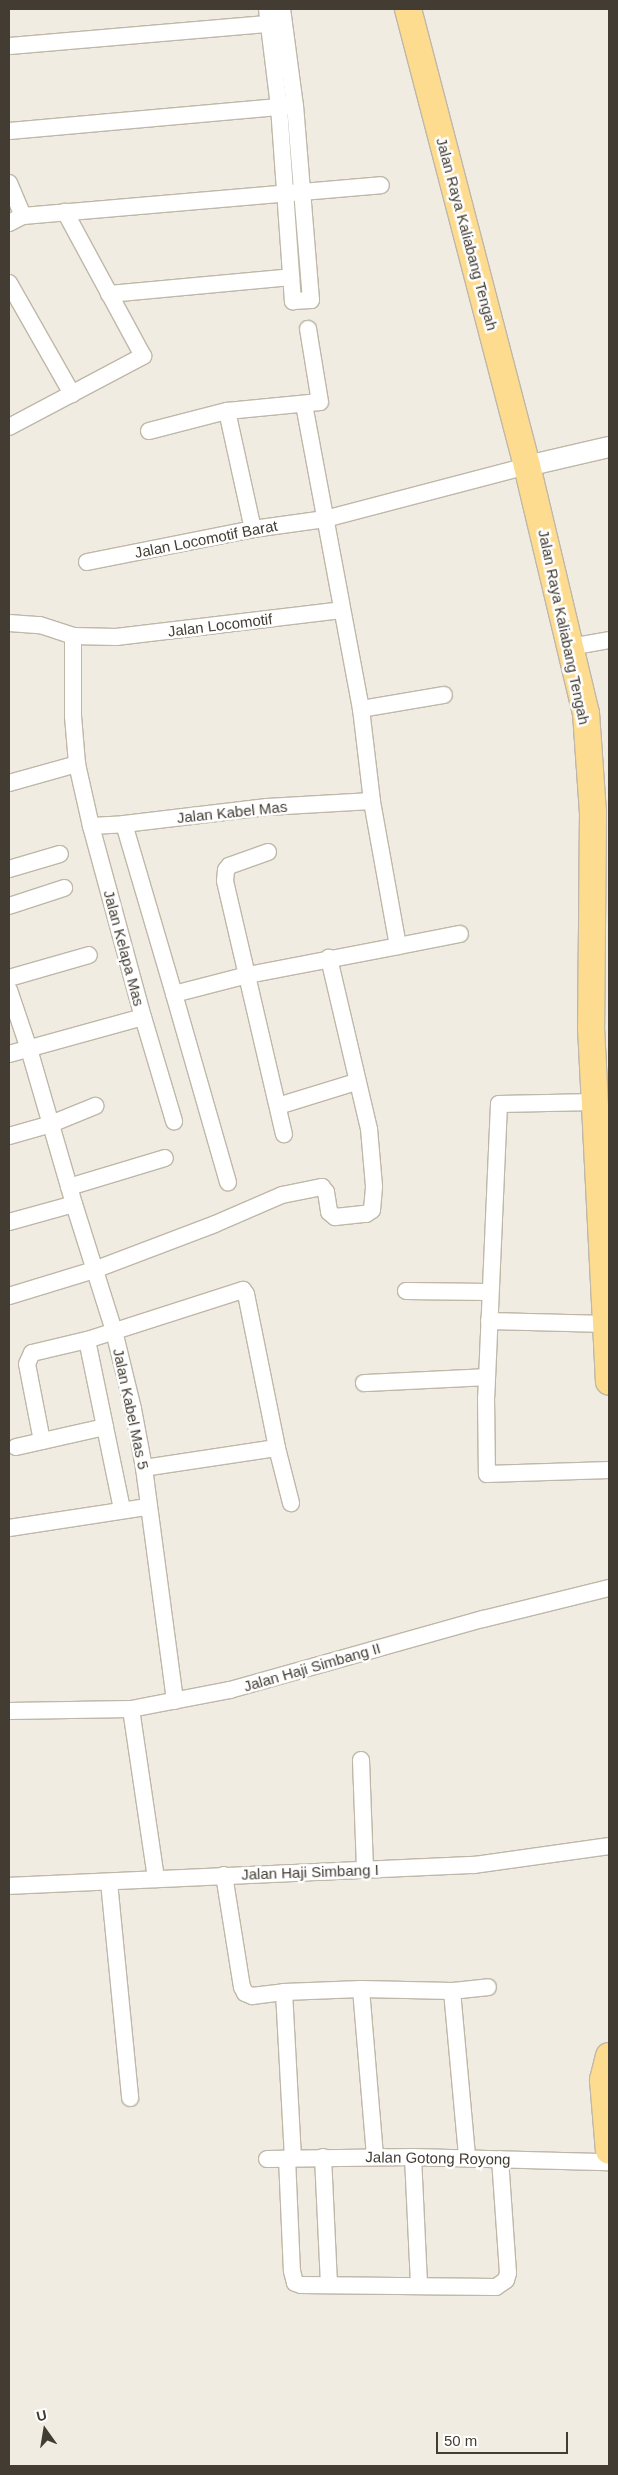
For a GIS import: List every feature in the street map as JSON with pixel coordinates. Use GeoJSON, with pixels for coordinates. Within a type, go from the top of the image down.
{"type":"FeatureCollection","features":[{"type":"Feature","properties":{"kind":"main road","name":"Jalan Raya Kaliabang Tengah"},"geometry":{"type":"LineString","coordinates":[[408,9],[527,466],[586,713],[601,813],[591,1027],[596,1102],[604,1163],[609,1382]]}},
{"type":"Feature","properties":{"kind":"main road"},"geometry":{"type":"LineString","coordinates":[[609,2056],[603,2080],[609,2151]]}},
{"type":"Feature","properties":{"kind":"street"},"geometry":{"type":"LineString","coordinates":[[9,46],[276,16],[287,106],[302,191],[310,300],[293,302],[285,192],[287,106]]}},
{"type":"Feature","properties":{"kind":"street"},"geometry":{"type":"LineString","coordinates":[[9,131],[287,106]]}},
{"type":"Feature","properties":{"kind":"street"},"geometry":{"type":"LineString","coordinates":[[9,183],[16,220],[65,212],[381,185]]}},
{"type":"Feature","properties":{"kind":"street"},"geometry":{"type":"LineString","coordinates":[[9,427],[143,356],[65,212]]}},
{"type":"Feature","properties":{"kind":"street"},"geometry":{"type":"LineString","coordinates":[[109,294],[291,277]]}},
{"type":"Feature","properties":{"kind":"street"},"geometry":{"type":"LineString","coordinates":[[9,284],[72,394]]}},
{"type":"Feature","properties":{"kind":"street"},"geometry":{"type":"LineString","coordinates":[[149,431],[227,411],[317,404],[321,397],[308,329]]}},
{"type":"Feature","properties":{"kind":"street"},"geometry":{"type":"LineString","coordinates":[[304,404],[361,709],[372,801],[398,946]]}},
{"type":"Feature","properties":{"kind":"street"},"geometry":{"type":"LineString","coordinates":[[227,411],[253,529]]}},
{"type":"Feature","properties":{"kind":"street"},"geometry":{"type":"LineString","coordinates":[[325,519],[527,466],[609,447]]}},
{"type":"Feature","properties":{"kind":"street","name":"Jalan Locomotif Barat"},"geometry":{"type":"LineString","coordinates":[[86,562],[253,529],[325,519]]}},
{"type":"Feature","properties":{"kind":"street","name":"Jalan Locomotif"},"geometry":{"type":"LineString","coordinates":[[9,623],[40,625],[73,636],[116,638],[341,610]]}},
{"type":"Feature","properties":{"kind":"street"},"geometry":{"type":"LineString","coordinates":[[9,783],[78,764],[73,716],[73,636]]}},
{"type":"Feature","properties":{"kind":"street"},"geometry":{"type":"LineString","coordinates":[[570,647],[609,640]]}},
{"type":"Feature","properties":{"kind":"street"},"geometry":{"type":"LineString","coordinates":[[361,709],[444,695]]}},
{"type":"Feature","properties":{"kind":"street","name":"Jalan Kelapa Mas"},"geometry":{"type":"LineString","coordinates":[[9,1054],[143,1017],[92,826],[78,764]]}},
{"type":"Feature","properties":{"kind":"street","name":"Jalan Kabel Mas"},"geometry":{"type":"LineString","coordinates":[[92,826],[124,824],[268,806],[372,801]]}},
{"type":"Feature","properties":{"kind":"street"},"geometry":{"type":"LineString","coordinates":[[124,824],[228,1182]]}},
{"type":"Feature","properties":{"kind":"street"},"geometry":{"type":"LineString","coordinates":[[268,852],[228,866],[225,881],[284,1134]]}},
{"type":"Feature","properties":{"kind":"street"},"geometry":{"type":"LineString","coordinates":[[9,869],[60,854]]}},
{"type":"Feature","properties":{"kind":"street"},"geometry":{"type":"LineString","coordinates":[[9,906],[64,888]]}},
{"type":"Feature","properties":{"kind":"street"},"geometry":{"type":"LineString","coordinates":[[174,994],[248,975],[329,958],[460,934]]}},
{"type":"Feature","properties":{"kind":"street"},"geometry":{"type":"LineString","coordinates":[[9,978],[89,955]]}},
{"type":"Feature","properties":{"kind":"street"},"geometry":{"type":"LineString","coordinates":[[9,1296],[94,1270],[215,1224],[282,1195],[317,1187],[325,1190],[329,1212],[335,1217],[370,1213],[374,1207],[374,1186],[369,1129],[356,1082],[329,958]]}},
{"type":"Feature","properties":{"kind":"street"},"geometry":{"type":"LineString","coordinates":[[9,990],[51,1124]]}},
{"type":"Feature","properties":{"kind":"street"},"geometry":{"type":"LineString","coordinates":[[143,1017],[174,1121]]}},
{"type":"Feature","properties":{"kind":"street"},"geometry":{"type":"LineString","coordinates":[[278,1106],[356,1082]]}},
{"type":"Feature","properties":{"kind":"street"},"geometry":{"type":"LineString","coordinates":[[596,1102],[499,1104],[486,1377],[487,1474],[609,1470]]}},
{"type":"Feature","properties":{"kind":"street"},"geometry":{"type":"LineString","coordinates":[[9,1136],[51,1124],[95,1106]]}},
{"type":"Feature","properties":{"kind":"street","name":"Jalan Kabel Mas 5"},"geometry":{"type":"LineString","coordinates":[[51,1124],[114,1331],[133,1409],[144,1468],[147,1507],[175,1701]]}},
{"type":"Feature","properties":{"kind":"street"},"geometry":{"type":"LineString","coordinates":[[69,1187],[166,1158]]}},
{"type":"Feature","properties":{"kind":"street"},"geometry":{"type":"LineString","coordinates":[[9,1222],[74,1204]]}},
{"type":"Feature","properties":{"kind":"street"},"geometry":{"type":"LineString","coordinates":[[42,1441],[28,1358],[32,1353],[87,1340],[243,1290],[246,1294],[277,1448],[291,1503]]}},
{"type":"Feature","properties":{"kind":"street"},"geometry":{"type":"LineString","coordinates":[[406,1291],[490,1292]]}},
{"type":"Feature","properties":{"kind":"street"},"geometry":{"type":"LineString","coordinates":[[489,1321],[607,1324]]}},
{"type":"Feature","properties":{"kind":"street"},"geometry":{"type":"LineString","coordinates":[[87,1340],[122,1509]]}},
{"type":"Feature","properties":{"kind":"street"},"geometry":{"type":"LineString","coordinates":[[364,1383],[486,1377]]}},
{"type":"Feature","properties":{"kind":"street"},"geometry":{"type":"LineString","coordinates":[[16,1447],[106,1427]]}},
{"type":"Feature","properties":{"kind":"street"},"geometry":{"type":"LineString","coordinates":[[144,1468],[277,1448]]}},
{"type":"Feature","properties":{"kind":"street"},"geometry":{"type":"LineString","coordinates":[[9,1528],[122,1509],[147,1507]]}},
{"type":"Feature","properties":{"kind":"street","name":"Jalan Haji Simbang II"},"geometry":{"type":"LineString","coordinates":[[9,1711],[132,1709],[230,1690],[483,1619],[609,1588]]}},
{"type":"Feature","properties":{"kind":"street"},"geometry":{"type":"LineString","coordinates":[[132,1709],[156,1878]]}},
{"type":"Feature","properties":{"kind":"street"},"geometry":{"type":"LineString","coordinates":[[361,1760],[365,1870]]}},
{"type":"Feature","properties":{"kind":"street","name":"Jalan Haji Simbang I"},"geometry":{"type":"LineString","coordinates":[[9,1886],[474,1865],[609,1846]]}},
{"type":"Feature","properties":{"kind":"street"},"geometry":{"type":"LineString","coordinates":[[224,1875],[242,1987],[245,1993],[252,1996],[284,1992],[361,1989],[452,1991],[488,1987]]}},
{"type":"Feature","properties":{"kind":"street"},"geometry":{"type":"LineString","coordinates":[[109,1882],[130,2098]]}},
{"type":"Feature","properties":{"kind":"street"},"geometry":{"type":"LineString","coordinates":[[361,1989],[375,2156]]}},
{"type":"Feature","properties":{"kind":"street"},"geometry":{"type":"LineString","coordinates":[[452,1991],[467,2157]]}},
{"type":"Feature","properties":{"kind":"street"},"geometry":{"type":"LineString","coordinates":[[284,1992],[292,2271],[295,2283],[496,2287],[506,2280],[508,2273],[500,2159]]}},
{"type":"Feature","properties":{"kind":"street"},"geometry":{"type":"LineString","coordinates":[[413,2156],[419,2285]]}},
{"type":"Feature","properties":{"kind":"street","name":"Jalan Gotong Royong"},"geometry":{"type":"LineString","coordinates":[[267,2158],[413,2156],[609,2162]]}},
{"type":"Feature","properties":{"kind":"street"},"geometry":{"type":"LineString","coordinates":[[323,2157],[329,2285]]}}]}
